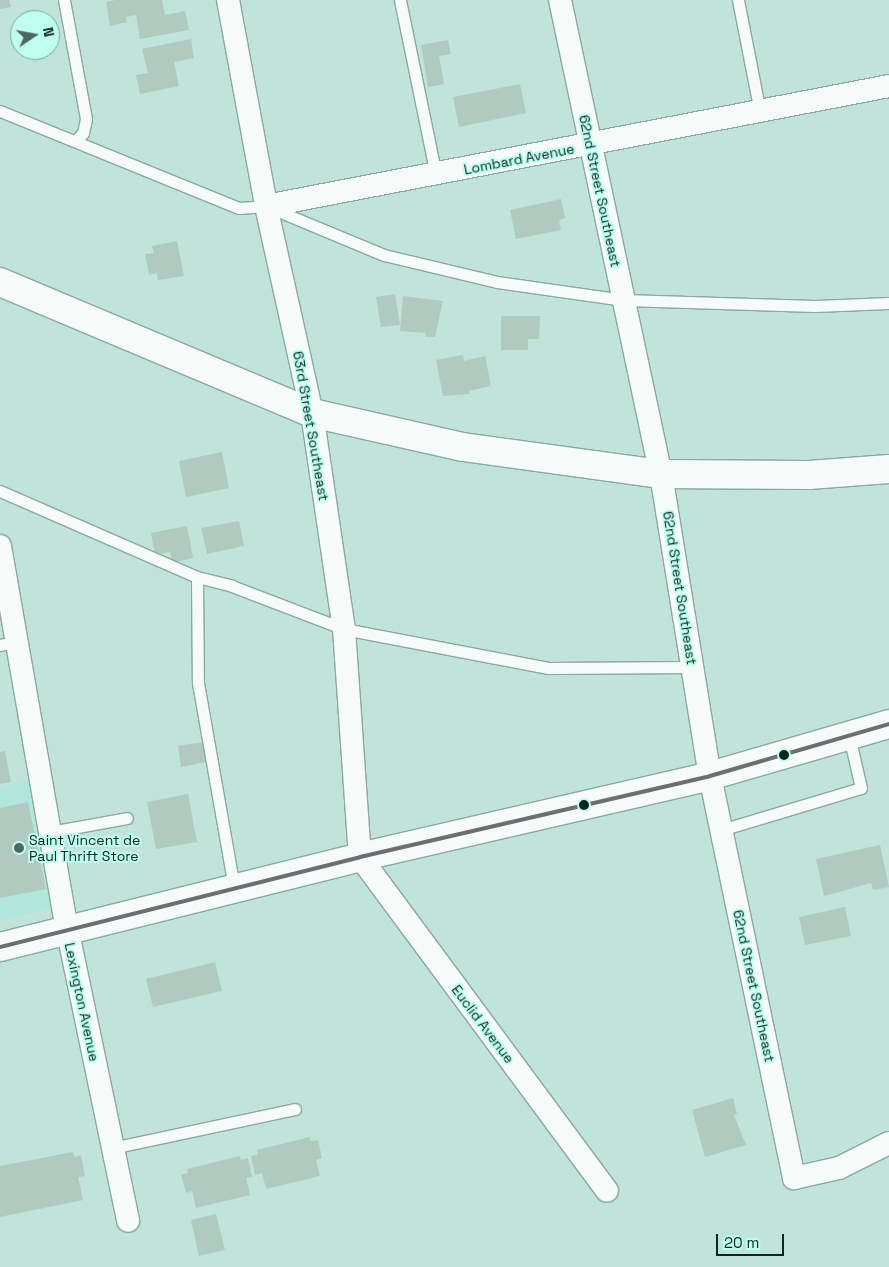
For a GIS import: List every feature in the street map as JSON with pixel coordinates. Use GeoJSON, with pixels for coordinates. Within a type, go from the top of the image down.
{"type":"FeatureCollection","features":[{"type":"Feature","properties":{"kind":"street","name":"63rd Street Southeast"},"geometry":{"type":"LineString","coordinates":[[228,0],[266,206],[312,413],[344,629],[360,857]]}},
{"type":"Feature","properties":{"kind":"street","name":"62nd Street Southeast"},"geometry":{"type":"LineString","coordinates":[[560,0],[589,146],[661,474],[710,776],[794,1178],[839,1168],[889,1143]]}},
{"type":"Feature","properties":{"kind":"street","name":"Lombard Avenue"},"geometry":{"type":"LineString","coordinates":[[266,206],[589,146],[889,86]]}},
{"type":"Feature","properties":{"kind":"street"},"geometry":{"type":"LineString","coordinates":[[0,282],[312,413],[463,447],[661,474],[809,475],[889,469]]}},
{"type":"Feature","properties":{"kind":"street","name":"Lexington Avenue"},"geometry":{"type":"LineString","coordinates":[[0,546],[8,643],[50,832],[66,928],[128,1221]]}},
{"type":"Feature","properties":{"kind":"street"},"geometry":{"type":"LineString","coordinates":[[0,947],[66,928],[234,887],[710,776],[889,724]]}},
{"type":"Feature","properties":{"kind":"street","name":"Euclid Avenue"},"geometry":{"type":"LineString","coordinates":[[360,857],[607,1191]]}},
{"type":"Feature","properties":{"kind":"lane"},"geometry":{"type":"LineString","coordinates":[[64,0],[86,119],[83,133],[75,141]]}},
{"type":"Feature","properties":{"kind":"lane"},"geometry":{"type":"LineString","coordinates":[[400,0],[436,175]]}},
{"type":"Feature","properties":{"kind":"lane"},"geometry":{"type":"LineString","coordinates":[[738,0],[760,112]]}},
{"type":"Feature","properties":{"kind":"lane"},"geometry":{"type":"LineString","coordinates":[[0,111],[239,208],[266,206],[384,255],[497,282],[624,300],[815,306],[889,303]]}},
{"type":"Feature","properties":{"kind":"lane"},"geometry":{"type":"LineString","coordinates":[[0,491],[197,577],[232,586],[344,629],[548,668],[692,667]]}},
{"type":"Feature","properties":{"kind":"lane"},"geometry":{"type":"LineString","coordinates":[[197,577],[198,683],[234,887]]}},
{"type":"Feature","properties":{"kind":"lane"},"geometry":{"type":"LineString","coordinates":[[721,830],[861,788],[849,736]]}},
{"type":"Feature","properties":{"kind":"lane"},"geometry":{"type":"LineString","coordinates":[[50,832],[127,818]]}},
{"type":"Feature","properties":{"kind":"lane"},"geometry":{"type":"LineString","coordinates":[[112,1148],[295,1109]]}},
{"type":"Feature","properties":{"kind":"shaded area"},"geometry":{"type":"Polygon","coordinates":[[[29,781],[56,900],[50,908],[0,920],[0,788],[29,781]]]}},
{"type":"Feature","properties":{"kind":"building"},"geometry":{"type":"Polygon","coordinates":[[[0,0],[9,0],[11,7],[0,9],[0,0]]]}},
{"type":"Feature","properties":{"kind":"building"},"geometry":{"type":"Polygon","coordinates":[[[115,0],[162,0],[165,15],[185,11],[189,30],[140,39],[136,15],[126,17],[127,22],[110,26],[106,2],[115,0]]]}},
{"type":"Feature","properties":{"kind":"building"},"geometry":{"type":"Polygon","coordinates":[[[191,39],[194,58],[174,62],[179,86],[140,94],[136,75],[148,73],[142,49],[191,39]]]}},
{"type":"Feature","properties":{"kind":"building"},"geometry":{"type":"Polygon","coordinates":[[[448,40],[451,54],[439,56],[444,84],[428,87],[421,45],[448,40]]]}},
{"type":"Feature","properties":{"kind":"building"},"geometry":{"type":"Polygon","coordinates":[[[520,84],[526,113],[459,127],[453,97],[520,84]]]}},
{"type":"Feature","properties":{"kind":"building"},"geometry":{"type":"Polygon","coordinates":[[[561,199],[565,218],[559,220],[561,230],[516,239],[510,210],[561,199]]]}},
{"type":"Feature","properties":{"kind":"building"},"geometry":{"type":"Polygon","coordinates":[[[177,241],[184,276],[158,280],[157,273],[149,275],[145,254],[154,253],[152,246],[177,241]]]}},
{"type":"Feature","properties":{"kind":"building"},"geometry":{"type":"Polygon","coordinates":[[[395,294],[400,325],[381,327],[376,297],[395,294]]]}},
{"type":"Feature","properties":{"kind":"building"},"geometry":{"type":"Polygon","coordinates":[[[403,296],[443,301],[435,337],[425,337],[426,333],[400,331],[403,296]]]}},
{"type":"Feature","properties":{"kind":"building"},"geometry":{"type":"Polygon","coordinates":[[[501,316],[540,316],[539,339],[528,339],[528,350],[501,350],[501,316]]]}},
{"type":"Feature","properties":{"kind":"building"},"geometry":{"type":"Polygon","coordinates":[[[463,355],[464,361],[485,356],[491,386],[469,391],[470,394],[443,396],[436,360],[463,355]]]}},
{"type":"Feature","properties":{"kind":"building"},"geometry":{"type":"Polygon","coordinates":[[[222,452],[229,488],[186,497],[179,461],[222,452]]]}},
{"type":"Feature","properties":{"kind":"building"},"geometry":{"type":"Polygon","coordinates":[[[239,521],[244,546],[207,554],[201,528],[239,521]]]}},
{"type":"Feature","properties":{"kind":"building"},"geometry":{"type":"Polygon","coordinates":[[[187,526],[193,558],[172,563],[170,552],[155,555],[151,533],[187,526]]]}},
{"type":"Feature","properties":{"kind":"building"},"geometry":{"type":"Polygon","coordinates":[[[202,742],[206,762],[181,767],[178,746],[202,742]]]}},
{"type":"Feature","properties":{"kind":"building"},"geometry":{"type":"Polygon","coordinates":[[[5,751],[11,782],[0,784],[0,752],[5,751]]]}},
{"type":"Feature","properties":{"kind":"building"},"geometry":{"type":"Polygon","coordinates":[[[188,794],[197,842],[156,849],[147,802],[188,794]]]}},
{"type":"Feature","properties":{"kind":"building","name":"Saint Vincent de Paul Thrift Store"},"geometry":{"type":"Polygon","coordinates":[[[28,802],[46,889],[0,898],[0,808],[28,802]]]}},
{"type":"Feature","properties":{"kind":"building"},"geometry":{"type":"Polygon","coordinates":[[[880,845],[889,887],[873,890],[871,883],[824,896],[816,859],[880,845]]]}},
{"type":"Feature","properties":{"kind":"building"},"geometry":{"type":"Polygon","coordinates":[[[845,907],[851,936],[805,945],[799,917],[845,907]]]}},
{"type":"Feature","properties":{"kind":"building"},"geometry":{"type":"Polygon","coordinates":[[[215,962],[222,991],[153,1007],[146,979],[215,962]]]}},
{"type":"Feature","properties":{"kind":"building"},"geometry":{"type":"Polygon","coordinates":[[[733,1098],[737,1114],[734,1115],[746,1145],[705,1157],[692,1110],[733,1098]]]}},
{"type":"Feature","properties":{"kind":"building"},"geometry":{"type":"Polygon","coordinates":[[[310,1137],[311,1141],[318,1140],[322,1158],[316,1160],[320,1176],[266,1189],[262,1173],[255,1175],[251,1156],[258,1155],[257,1150],[310,1137]]]}},
{"type":"Feature","properties":{"kind":"building"},"geometry":{"type":"Polygon","coordinates":[[[73,1152],[74,1157],[81,1155],[85,1176],[78,1177],[83,1200],[0,1217],[0,1166],[73,1152]]]}},
{"type":"Feature","properties":{"kind":"building"},"geometry":{"type":"Polygon","coordinates":[[[240,1156],[241,1160],[248,1158],[252,1177],[246,1178],[250,1195],[196,1208],[192,1191],[186,1193],[181,1175],[188,1173],[187,1169],[240,1156]]]}},
{"type":"Feature","properties":{"kind":"building"},"geometry":{"type":"Polygon","coordinates":[[[216,1214],[225,1250],[199,1256],[191,1220],[216,1214]]]}},
{"type":"Feature","properties":{"kind":"transit line"},"geometry":{"type":"LineString","coordinates":[[0,947],[360,857],[710,776],[889,724]]}},
{"type":"Feature","properties":{"kind":"place","name":"Saint Vincent de Paul Thrift Store"},"geometry":{"type":"Point","coordinates":[19,848]}}]}
